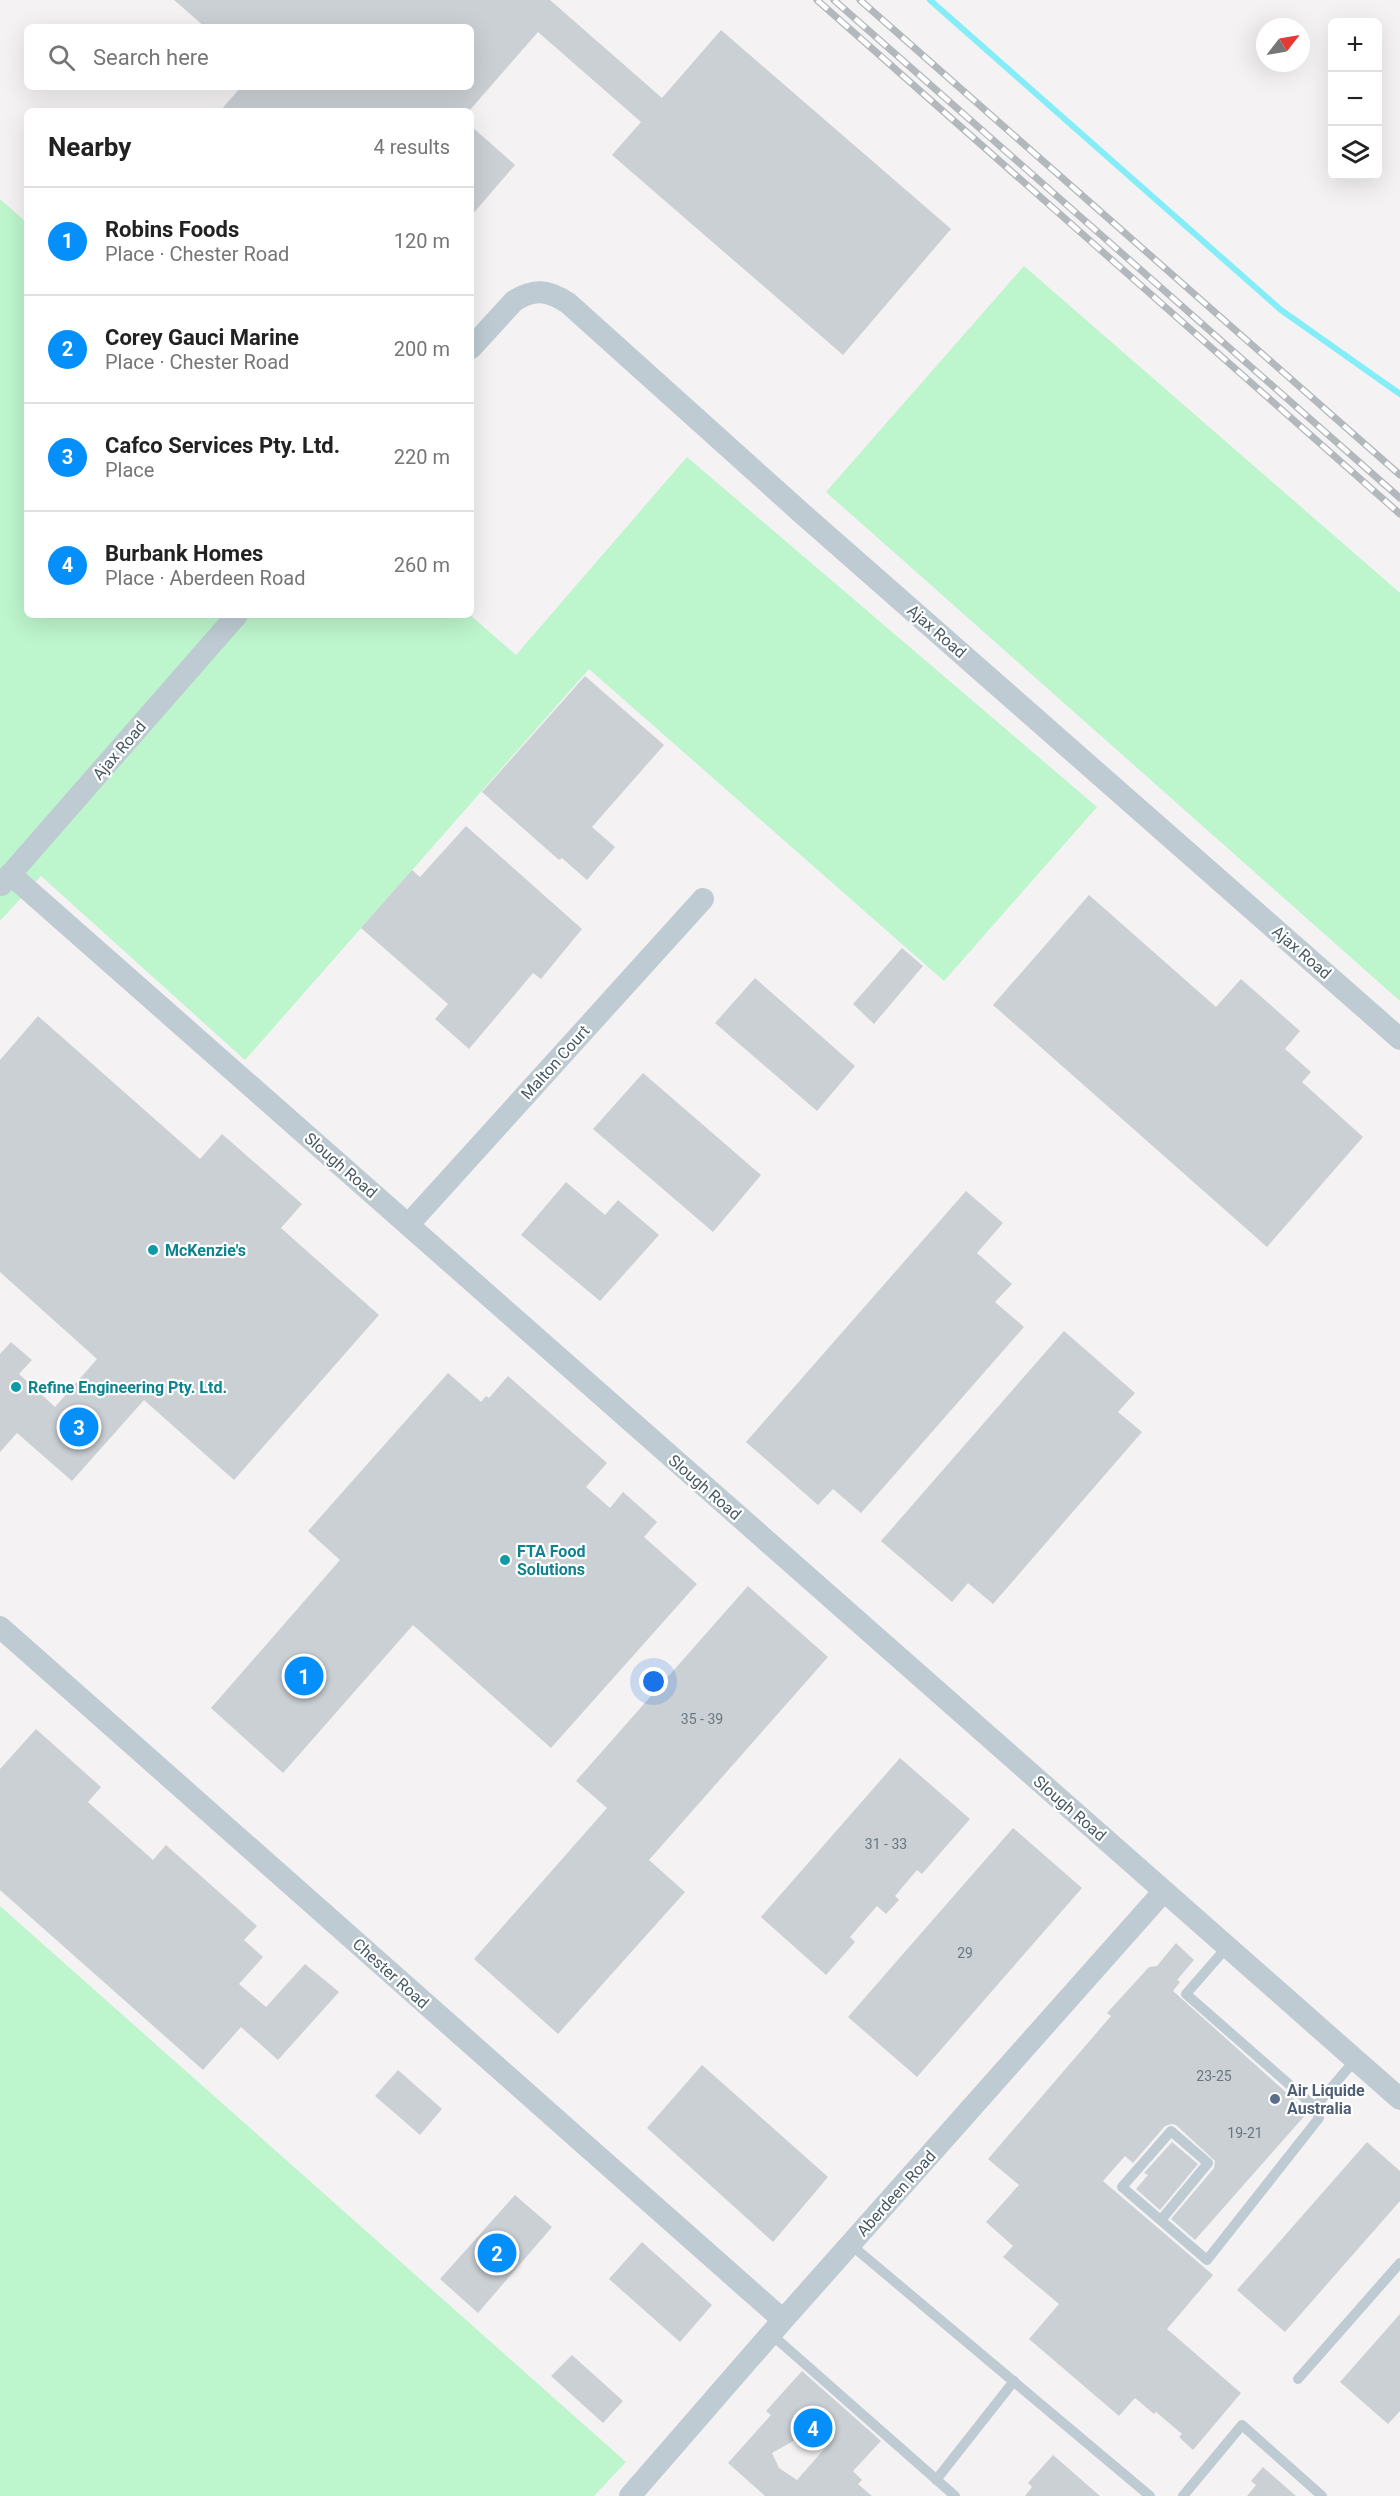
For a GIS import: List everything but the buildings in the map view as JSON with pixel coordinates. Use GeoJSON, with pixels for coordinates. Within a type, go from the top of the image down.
{"type":"FeatureCollection","features":[{"type":"Feature","properties":{"kind":"street","name":"Ajax Road"},"geometry":{"type":"LineString","coordinates":[[474,345],[514,300],[522,296],[540,291],[568,303],[798,509],[1400,1039]]}},
{"type":"Feature","properties":{"kind":"street","name":"Ajax Road"},"geometry":{"type":"LineString","coordinates":[[5,880],[234,618]]}},
{"type":"Feature","properties":{"kind":"street","name":"Slough Road"},"geometry":{"type":"LineString","coordinates":[[5,880],[408,1225],[1400,2099]]}},
{"type":"Feature","properties":{"kind":"street","name":"Malton Court"},"geometry":{"type":"LineString","coordinates":[[408,1225],[703,898]]}},
{"type":"Feature","properties":{"kind":"street","name":"Chester Road"},"geometry":{"type":"LineString","coordinates":[[0,1627],[777,2327]]}},
{"type":"Feature","properties":{"kind":"street","name":"Aberdeen Road"},"geometry":{"type":"LineString","coordinates":[[630,2496],[850,2244],[1164,1891]]}},
{"type":"Feature","properties":{"kind":"lane"},"geometry":{"type":"LineString","coordinates":[[1161,2220],[1208,2163],[1172,2131],[1122,2187],[1206,2260],[1319,2118],[1315,2107],[1186,1994],[1227,1947]]}},
{"type":"Feature","properties":{"kind":"lane"},"geometry":{"type":"LineString","coordinates":[[1315,2107],[1355,2060]]}},
{"type":"Feature","properties":{"kind":"lane"},"geometry":{"type":"LineString","coordinates":[[850,2244],[1150,2496]]}},
{"type":"Feature","properties":{"kind":"lane"},"geometry":{"type":"LineString","coordinates":[[1298,2379],[1400,2263]]}},
{"type":"Feature","properties":{"kind":"lane"},"geometry":{"type":"LineString","coordinates":[[777,2327],[955,2496]]}},
{"type":"Feature","properties":{"kind":"lane"},"geometry":{"type":"LineString","coordinates":[[936,2480],[1014,2381]]}},
{"type":"Feature","properties":{"kind":"lane"},"geometry":{"type":"LineString","coordinates":[[1183,2496],[1242,2425],[1322,2496]]}},
{"type":"Feature","properties":{"kind":"green space"},"geometry":{"type":"Polygon","coordinates":[[[0,199],[24,220],[24,618],[473,618],[516,655],[687,457],[1097,807],[944,981],[589,669],[245,1060],[41,876],[0,921],[0,199]]]}},
{"type":"Feature","properties":{"kind":"green space"},"geometry":{"type":"Polygon","coordinates":[[[1024,266],[1400,593],[1400,1001],[826,492],[1024,266]]]}},
{"type":"Feature","properties":{"kind":"green space"},"geometry":{"type":"Polygon","coordinates":[[[0,1906],[626,2462],[594,2496],[0,2496],[0,1906]]]}},
{"type":"Feature","properties":{"kind":"waterway"},"geometry":{"type":"LineString","coordinates":[[930,0],[1281,310],[1400,394]]}},
{"type":"Feature","properties":{"kind":"railway"},"geometry":{"type":"LineString","coordinates":[[817,0],[1400,514]]}},
{"type":"Feature","properties":{"kind":"railway"},"geometry":{"type":"LineString","coordinates":[[834,0],[1400,498]]}},
{"type":"Feature","properties":{"kind":"railway"},"geometry":{"type":"LineString","coordinates":[[860,0],[1400,475]]}},
{"type":"Feature","properties":{"kind":"place","name":"McKenzie's"},"geometry":{"type":"Point","coordinates":[153,1250]}},
{"type":"Feature","properties":{"kind":"place","name":"Refine Engineering Pty. Ltd."},"geometry":{"type":"Point","coordinates":[16,1387]}},
{"type":"Feature","properties":{"kind":"place","name":"Cafco Services Pty. Ltd."},"geometry":{"type":"Point","coordinates":[79,1427]}},
{"type":"Feature","properties":{"kind":"place","name":"FTA Food Solutions"},"geometry":{"type":"Point","coordinates":[505,1560]}},
{"type":"Feature","properties":{"kind":"place","name":"Robins Foods"},"geometry":{"type":"Point","coordinates":[304,1676]}},
{"type":"Feature","properties":{"kind":"place","name":"Air Liquide Australia"},"geometry":{"type":"Point","coordinates":[1275,2099]}},
{"type":"Feature","properties":{"kind":"place","name":"Corey Gauci Marine"},"geometry":{"type":"Point","coordinates":[497,2253]}},
{"type":"Feature","properties":{"kind":"place","name":"Burbank Homes"},"geometry":{"type":"Point","coordinates":[813,2428]}}]}
